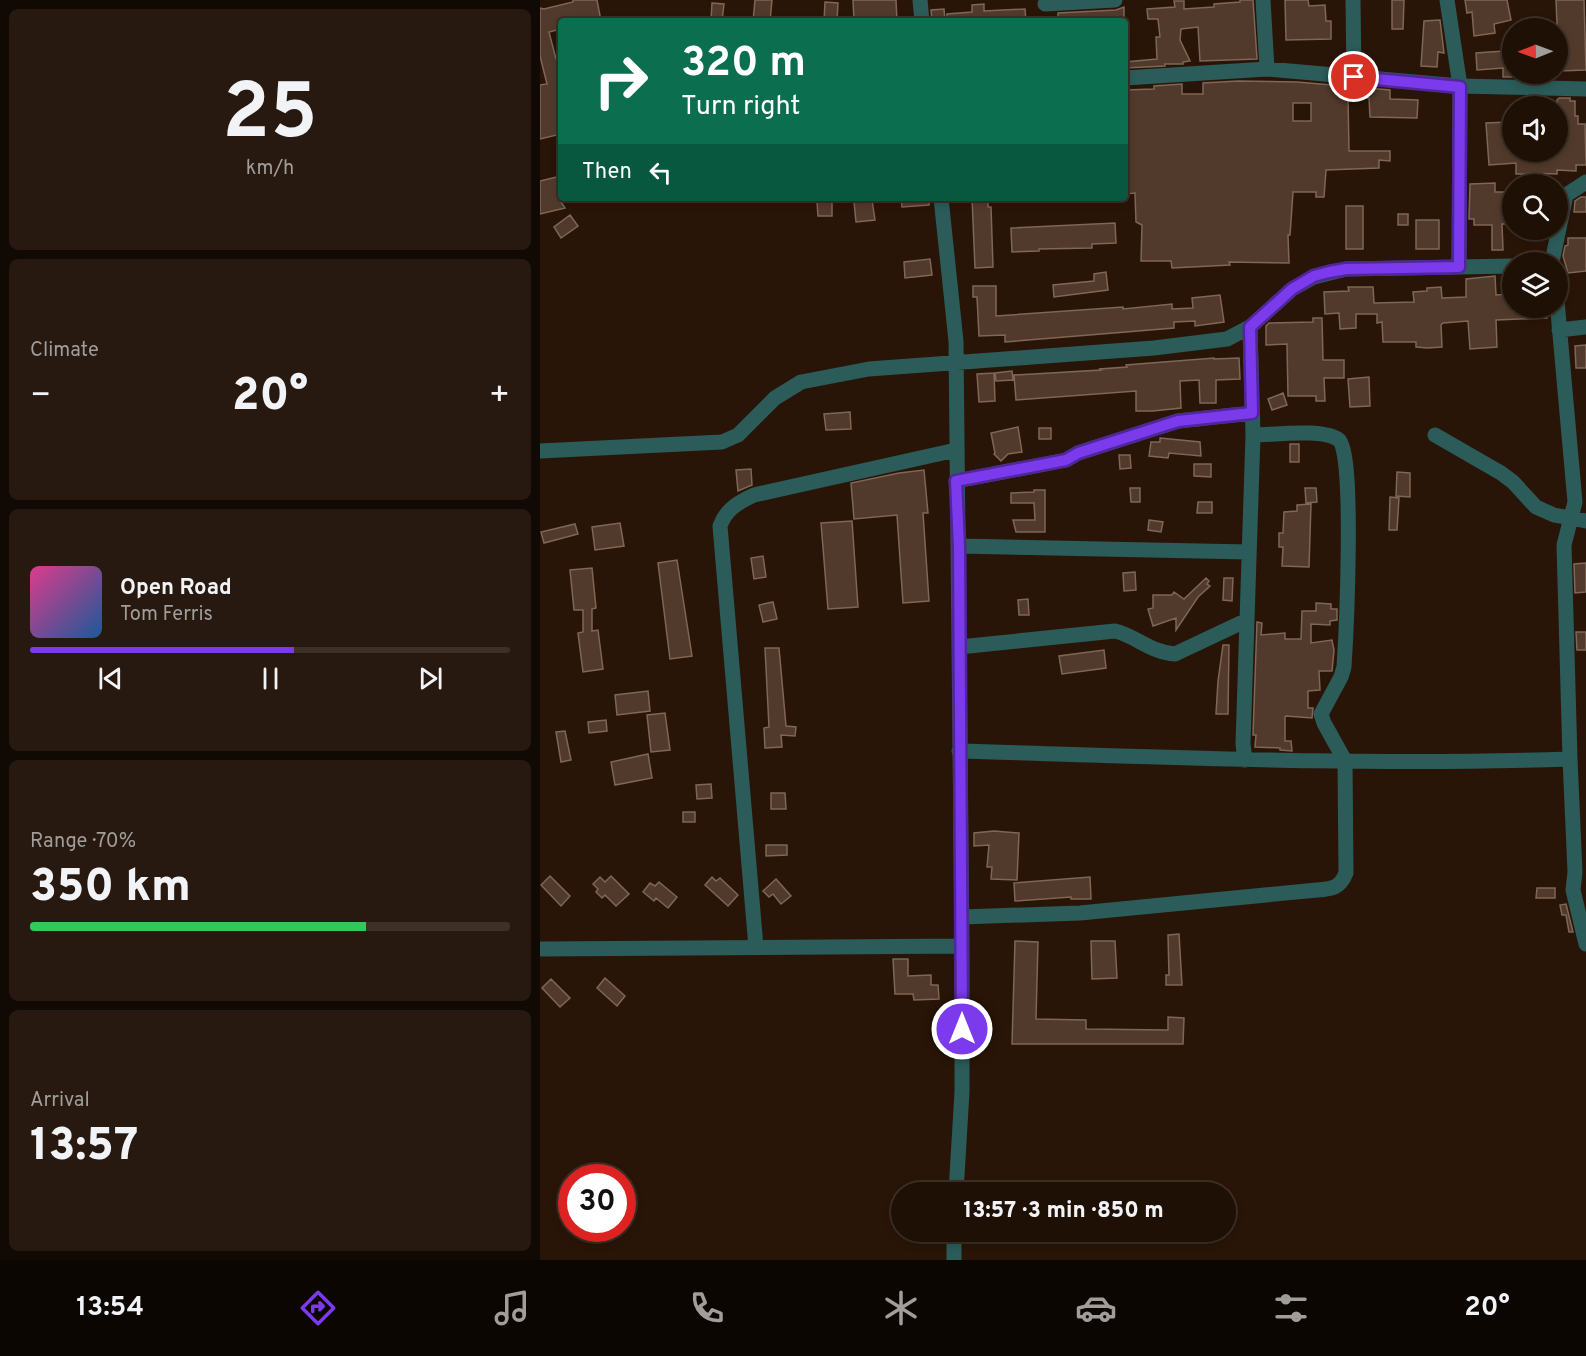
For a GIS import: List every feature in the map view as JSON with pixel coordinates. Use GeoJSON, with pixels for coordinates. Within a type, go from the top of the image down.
{"type":"FeatureCollection","features":[{"type":"Feature","properties":{"kind":"street"},"geometry":{"type":"LineString","coordinates":[[920,0],[922,18]]}},
{"type":"Feature","properties":{"kind":"street"},"geometry":{"type":"LineString","coordinates":[[1045,4],[1115,0]]}},
{"type":"Feature","properties":{"kind":"street"},"geometry":{"type":"LineString","coordinates":[[1263,0],[1267,69]]}},
{"type":"Feature","properties":{"kind":"street"},"geometry":{"type":"LineString","coordinates":[[1353,0],[1354,77]]}},
{"type":"Feature","properties":{"kind":"street"},"geometry":{"type":"LineString","coordinates":[[1447,0],[1460,87],[1459,267]]}},
{"type":"Feature","properties":{"kind":"street"},"geometry":{"type":"LineString","coordinates":[[1128,78],[1267,69],[1460,87],[1586,89]]}},
{"type":"Feature","properties":{"kind":"street"},"geometry":{"type":"LineString","coordinates":[[1554,252],[1566,195],[1586,182]]}},
{"type":"Feature","properties":{"kind":"street"},"geometry":{"type":"LineString","coordinates":[[941,201],[956,341],[962,917],[962,1092],[957,1182]]}},
{"type":"Feature","properties":{"kind":"street"},"geometry":{"type":"LineString","coordinates":[[540,451],[722,442],[738,435],[775,398],[801,382],[869,369],[1154,348],[1227,339],[1250,327],[1292,289],[1314,276],[1329,272],[1346,269],[1502,266]]}},
{"type":"Feature","properties":{"kind":"street"},"geometry":{"type":"LineString","coordinates":[[1558,318],[1575,502],[1579,520],[1564,545],[1575,872],[1573,890],[1586,944]]}},
{"type":"Feature","properties":{"kind":"street"},"geometry":{"type":"LineString","coordinates":[[1245,760],[1243,744],[1253,435],[1250,327]]}},
{"type":"Feature","properties":{"kind":"street"},"geometry":{"type":"LineString","coordinates":[[1559,330],[1586,327]]}},
{"type":"Feature","properties":{"kind":"street"},"geometry":{"type":"LineString","coordinates":[[956,481],[1066,460],[1078,453],[1178,421],[1252,413]]}},
{"type":"Feature","properties":{"kind":"street"},"geometry":{"type":"LineString","coordinates":[[962,917],[1080,913],[1336,887],[1341,883],[1346,873],[1345,761],[1321,714],[1344,667],[1348,504],[1344,449],[1339,441],[1331,436],[1253,435]]}},
{"type":"Feature","properties":{"kind":"street"},"geometry":{"type":"LineString","coordinates":[[1435,435],[1501,473],[1536,507],[1554,515],[1579,520]]}},
{"type":"Feature","properties":{"kind":"street"},"geometry":{"type":"LineString","coordinates":[[756,947],[720,526],[730,509],[754,495],[956,450]]}},
{"type":"Feature","properties":{"kind":"street"},"geometry":{"type":"LineString","coordinates":[[959,546],[1249,552]]}},
{"type":"Feature","properties":{"kind":"street"},"geometry":{"type":"LineString","coordinates":[[959,647],[1115,631],[1163,653],[1175,654],[1247,620]]}},
{"type":"Feature","properties":{"kind":"street"},"geometry":{"type":"LineString","coordinates":[[959,751],[1245,760],[1477,762],[1570,759]]}},
{"type":"Feature","properties":{"kind":"street"},"geometry":{"type":"LineString","coordinates":[[540,949],[962,946]]}},
{"type":"Feature","properties":{"kind":"street"},"geometry":{"type":"LineString","coordinates":[[954,1242],[954,1260]]}},
{"type":"Feature","properties":{"kind":"building"},"geometry":{"type":"Polygon","coordinates":[[[573,0],[597,0],[600,18],[558,18],[558,30],[549,32],[556,59],[558,59],[558,135],[540,139],[540,85],[547,84],[540,56],[540,8],[573,2],[573,0]]]}},
{"type":"Feature","properties":{"kind":"building"},"geometry":{"type":"Polygon","coordinates":[[[755,0],[772,0],[770,18],[753,18],[755,0]]]}},
{"type":"Feature","properties":{"kind":"building"},"geometry":{"type":"Polygon","coordinates":[[[853,0],[896,0],[897,18],[854,18],[853,0]]]}},
{"type":"Feature","properties":{"kind":"building"},"geometry":{"type":"Polygon","coordinates":[[[1240,0],[1253,0],[1257,59],[1200,61],[1198,27],[1181,29],[1180,40],[1190,61],[1183,62],[1183,64],[1165,64],[1165,66],[1128,68],[1128,62],[1157,59],[1156,37],[1160,37],[1158,19],[1148,19],[1147,9],[1175,7],[1174,1],[1184,1],[1184,9],[1240,2],[1240,0]]]}},
{"type":"Feature","properties":{"kind":"building"},"geometry":{"type":"Polygon","coordinates":[[[1285,0],[1308,0],[1309,6],[1325,5],[1326,21],[1331,21],[1331,39],[1286,40],[1285,0]]]}},
{"type":"Feature","properties":{"kind":"building"},"geometry":{"type":"Polygon","coordinates":[[[1392,0],[1404,0],[1403,29],[1392,29],[1392,0]]]}},
{"type":"Feature","properties":{"kind":"building"},"geometry":{"type":"Polygon","coordinates":[[[1465,0],[1507,0],[1511,18],[1502,18],[1502,22],[1494,24],[1495,33],[1474,36],[1472,12],[1467,13],[1465,0]]]}},
{"type":"Feature","properties":{"kind":"building"},"geometry":{"type":"Polygon","coordinates":[[[1556,0],[1584,0],[1586,70],[1568,71],[1568,18],[1557,18],[1556,0]]]}},
{"type":"Feature","properties":{"kind":"building"},"geometry":{"type":"Polygon","coordinates":[[[825,2],[838,3],[837,18],[824,18],[825,2]]]}},
{"type":"Feature","properties":{"kind":"building"},"geometry":{"type":"Polygon","coordinates":[[[712,3],[724,4],[722,18],[711,18],[712,3]]]}},
{"type":"Feature","properties":{"kind":"building"},"geometry":{"type":"Polygon","coordinates":[[[984,4],[984,11],[1025,9],[1026,18],[947,18],[947,14],[972,12],[972,5],[984,4]]]}},
{"type":"Feature","properties":{"kind":"building"},"geometry":{"type":"Polygon","coordinates":[[[1124,7],[1124,18],[1058,18],[1058,13],[1116,10],[1124,7]]]}},
{"type":"Feature","properties":{"kind":"building"},"geometry":{"type":"Polygon","coordinates":[[[944,9],[945,18],[932,18],[931,10],[944,9]]]}},
{"type":"Feature","properties":{"kind":"building"},"geometry":{"type":"Polygon","coordinates":[[[1440,20],[1444,53],[1438,52],[1437,67],[1421,66],[1424,21],[1440,20]]]}},
{"type":"Feature","properties":{"kind":"building"},"geometry":{"type":"Polygon","coordinates":[[[1502,51],[1502,68],[1477,70],[1476,53],[1502,51]]]}},
{"type":"Feature","properties":{"kind":"building"},"geometry":{"type":"Polygon","coordinates":[[[1238,81],[1297,82],[1390,90],[1390,99],[1418,100],[1417,118],[1370,117],[1369,98],[1348,97],[1349,151],[1390,151],[1390,161],[1379,160],[1379,168],[1326,170],[1324,197],[1316,197],[1316,192],[1293,192],[1290,235],[1288,235],[1289,263],[1229,262],[1230,265],[1172,268],[1171,261],[1141,261],[1142,225],[1136,222],[1135,193],[1128,194],[1128,90],[1154,89],[1154,86],[1182,84],[1182,94],[1203,94],[1203,83],[1238,81]],[[1293,103],[1293,121],[1311,121],[1311,103],[1293,103]]]}},
{"type":"Feature","properties":{"kind":"building"},"geometry":{"type":"Polygon","coordinates":[[[1568,98],[1570,98],[1570,101],[1575,101],[1575,116],[1578,116],[1578,124],[1585,124],[1586,165],[1576,165],[1576,171],[1557,170],[1557,174],[1516,174],[1516,163],[1489,165],[1486,123],[1502,122],[1502,162],[1568,162],[1568,98]]]}},
{"type":"Feature","properties":{"kind":"building"},"geometry":{"type":"Polygon","coordinates":[[[558,177],[558,201],[561,201],[565,208],[540,214],[540,181],[558,177]]]}},
{"type":"Feature","properties":{"kind":"building"},"geometry":{"type":"Polygon","coordinates":[[[1495,183],[1495,192],[1502,192],[1503,250],[1492,250],[1492,225],[1474,225],[1474,219],[1469,219],[1470,184],[1495,183]]]}},
{"type":"Feature","properties":{"kind":"building"},"geometry":{"type":"Polygon","coordinates":[[[1586,197],[1586,212],[1574,212],[1575,201],[1586,197]]]}},
{"type":"Feature","properties":{"kind":"building"},"geometry":{"type":"Polygon","coordinates":[[[872,201],[875,220],[856,222],[854,202],[872,201]]]}},
{"type":"Feature","properties":{"kind":"building"},"geometry":{"type":"Polygon","coordinates":[[[901,201],[929,201],[929,205],[902,207],[901,201]]]}},
{"type":"Feature","properties":{"kind":"building"},"geometry":{"type":"Polygon","coordinates":[[[972,201],[988,201],[988,207],[991,207],[993,267],[975,268],[972,201]]]}},
{"type":"Feature","properties":{"kind":"building"},"geometry":{"type":"Polygon","coordinates":[[[817,202],[832,202],[832,216],[818,216],[817,202]]]}},
{"type":"Feature","properties":{"kind":"building"},"geometry":{"type":"Polygon","coordinates":[[[1346,206],[1363,206],[1363,249],[1346,249],[1346,206]]]}},
{"type":"Feature","properties":{"kind":"building"},"geometry":{"type":"Polygon","coordinates":[[[1398,214],[1408,214],[1408,225],[1398,225],[1398,214]]]}},
{"type":"Feature","properties":{"kind":"building"},"geometry":{"type":"Polygon","coordinates":[[[570,215],[578,226],[561,238],[554,227],[570,215]]]}},
{"type":"Feature","properties":{"kind":"building"},"geometry":{"type":"Polygon","coordinates":[[[1416,220],[1439,220],[1439,249],[1416,249],[1416,220]]]}},
{"type":"Feature","properties":{"kind":"building"},"geometry":{"type":"Polygon","coordinates":[[[1115,223],[1116,243],[1092,244],[1092,248],[1012,252],[1011,228],[1115,223]]]}},
{"type":"Feature","properties":{"kind":"building"},"geometry":{"type":"Polygon","coordinates":[[[1568,238],[1586,238],[1586,271],[1568,273],[1568,252],[1564,252],[1568,238]]]}},
{"type":"Feature","properties":{"kind":"building"},"geometry":{"type":"Polygon","coordinates":[[[930,259],[932,275],[905,278],[904,262],[930,259]]]}},
{"type":"Feature","properties":{"kind":"building"},"geometry":{"type":"Polygon","coordinates":[[[1106,272],[1108,290],[1054,297],[1053,285],[1094,281],[1094,274],[1106,272]]]}},
{"type":"Feature","properties":{"kind":"building"},"geometry":{"type":"Polygon","coordinates":[[[1495,276],[1496,295],[1502,295],[1502,318],[1547,318],[1496,320],[1497,347],[1470,349],[1468,321],[1443,323],[1441,325],[1442,347],[1427,348],[1416,347],[1416,342],[1383,342],[1382,322],[1377,323],[1377,314],[1356,314],[1356,328],[1340,329],[1339,313],[1325,314],[1324,292],[1349,291],[1348,287],[1373,287],[1374,303],[1414,302],[1413,292],[1427,291],[1427,288],[1441,287],[1442,298],[1466,297],[1466,279],[1495,276]]]}},
{"type":"Feature","properties":{"kind":"building"},"geometry":{"type":"Polygon","coordinates":[[[973,286],[996,286],[996,316],[1172,304],[1172,309],[1193,308],[1192,298],[1220,295],[1224,322],[1195,326],[1195,321],[1174,322],[1174,328],[1005,342],[1005,335],[979,336],[977,297],[973,297],[973,286]]]}},
{"type":"Feature","properties":{"kind":"building"},"geometry":{"type":"Polygon","coordinates":[[[1313,318],[1322,318],[1323,360],[1344,360],[1344,378],[1324,378],[1325,401],[1316,401],[1316,396],[1288,396],[1287,344],[1266,345],[1266,326],[1269,323],[1313,322],[1313,318]]]}},
{"type":"Feature","properties":{"kind":"building"},"geometry":{"type":"Polygon","coordinates":[[[1586,345],[1586,368],[1576,368],[1575,346],[1586,345]]]}},
{"type":"Feature","properties":{"kind":"building"},"geometry":{"type":"Polygon","coordinates":[[[1239,358],[1240,379],[1216,380],[1216,403],[1200,403],[1199,380],[1180,381],[1181,408],[1136,411],[1136,391],[1016,400],[1014,375],[1101,370],[1127,367],[1126,365],[1239,358]]]}},
{"type":"Feature","properties":{"kind":"building"},"geometry":{"type":"Polygon","coordinates":[[[1012,371],[1013,380],[996,381],[995,373],[1012,371]]]}},
{"type":"Feature","properties":{"kind":"building"},"geometry":{"type":"Polygon","coordinates":[[[994,373],[995,401],[979,402],[977,374],[994,373]]]}},
{"type":"Feature","properties":{"kind":"building"},"geometry":{"type":"Polygon","coordinates":[[[1369,377],[1370,406],[1350,407],[1348,379],[1369,377]]]}},
{"type":"Feature","properties":{"kind":"building"},"geometry":{"type":"Polygon","coordinates":[[[1283,393],[1287,405],[1272,410],[1268,399],[1283,393]]]}},
{"type":"Feature","properties":{"kind":"building"},"geometry":{"type":"Polygon","coordinates":[[[850,412],[851,429],[826,430],[824,414],[850,412]]]}},
{"type":"Feature","properties":{"kind":"building"},"geometry":{"type":"Polygon","coordinates":[[[1018,427],[1022,452],[1008,454],[1001,461],[994,454],[991,433],[1018,427]]]}},
{"type":"Feature","properties":{"kind":"building"},"geometry":{"type":"Polygon","coordinates":[[[1039,428],[1051,428],[1051,439],[1039,439],[1039,428]]]}},
{"type":"Feature","properties":{"kind":"building"},"geometry":{"type":"Polygon","coordinates":[[[1160,438],[1200,442],[1201,456],[1169,453],[1168,458],[1149,456],[1151,442],[1160,442],[1160,438]]]}},
{"type":"Feature","properties":{"kind":"building"},"geometry":{"type":"Polygon","coordinates":[[[1290,444],[1299,444],[1299,462],[1290,462],[1290,444]]]}},
{"type":"Feature","properties":{"kind":"building"},"geometry":{"type":"Polygon","coordinates":[[[1119,455],[1130,455],[1131,468],[1120,469],[1119,455]]]}},
{"type":"Feature","properties":{"kind":"building"},"geometry":{"type":"Polygon","coordinates":[[[1194,464],[1211,464],[1211,477],[1194,476],[1194,464]]]}},
{"type":"Feature","properties":{"kind":"building"},"geometry":{"type":"Polygon","coordinates":[[[751,469],[752,485],[738,491],[736,470],[751,469]]]}},
{"type":"Feature","properties":{"kind":"building"},"geometry":{"type":"Polygon","coordinates":[[[924,470],[928,513],[923,513],[929,601],[903,603],[897,515],[854,519],[851,483],[924,470]]]}},
{"type":"Feature","properties":{"kind":"building"},"geometry":{"type":"Polygon","coordinates":[[[1397,472],[1410,473],[1410,497],[1396,496],[1397,472]]]}},
{"type":"Feature","properties":{"kind":"building"},"geometry":{"type":"Polygon","coordinates":[[[1130,488],[1140,488],[1140,502],[1131,502],[1130,488]]]}},
{"type":"Feature","properties":{"kind":"building"},"geometry":{"type":"Polygon","coordinates":[[[1305,488],[1316,488],[1317,502],[1306,503],[1305,488]]]}},
{"type":"Feature","properties":{"kind":"building"},"geometry":{"type":"Polygon","coordinates":[[[1034,490],[1045,490],[1045,532],[1016,532],[1013,520],[1035,520],[1034,503],[1011,503],[1011,493],[1034,492],[1034,490]]]}},
{"type":"Feature","properties":{"kind":"building"},"geometry":{"type":"Polygon","coordinates":[[[1390,497],[1399,498],[1397,530],[1389,530],[1390,497]]]}},
{"type":"Feature","properties":{"kind":"building"},"geometry":{"type":"Polygon","coordinates":[[[1198,502],[1212,502],[1212,513],[1197,513],[1198,502]]]}},
{"type":"Feature","properties":{"kind":"building"},"geometry":{"type":"Polygon","coordinates":[[[1311,504],[1309,567],[1282,566],[1283,547],[1279,547],[1279,533],[1283,533],[1284,512],[1297,511],[1297,505],[1311,504]]]}},
{"type":"Feature","properties":{"kind":"building"},"geometry":{"type":"Polygon","coordinates":[[[1149,520],[1163,522],[1161,532],[1148,530],[1149,520]]]}},
{"type":"Feature","properties":{"kind":"building"},"geometry":{"type":"Polygon","coordinates":[[[852,521],[858,607],[828,609],[821,523],[852,521]]]}},
{"type":"Feature","properties":{"kind":"building"},"geometry":{"type":"Polygon","coordinates":[[[620,523],[624,546],[595,550],[592,527],[620,523]]]}},
{"type":"Feature","properties":{"kind":"building"},"geometry":{"type":"Polygon","coordinates":[[[575,524],[578,534],[544,543],[541,532],[575,524]]]}},
{"type":"Feature","properties":{"kind":"building"},"geometry":{"type":"Polygon","coordinates":[[[763,556],[766,577],[754,579],[751,558],[763,556]]]}},
{"type":"Feature","properties":{"kind":"building"},"geometry":{"type":"Polygon","coordinates":[[[677,560],[692,656],[670,659],[658,563],[677,560]]]}},
{"type":"Feature","properties":{"kind":"building"},"geometry":{"type":"Polygon","coordinates":[[[1586,563],[1586,592],[1575,593],[1574,564],[1586,563]]]}},
{"type":"Feature","properties":{"kind":"building"},"geometry":{"type":"Polygon","coordinates":[[[592,568],[596,608],[592,609],[592,631],[598,630],[603,669],[583,672],[578,633],[583,632],[583,610],[574,610],[570,570],[592,568]]]}},
{"type":"Feature","properties":{"kind":"building"},"geometry":{"type":"Polygon","coordinates":[[[1135,572],[1136,590],[1124,591],[1123,573],[1135,572]]]}},
{"type":"Feature","properties":{"kind":"building"},"geometry":{"type":"Polygon","coordinates":[[[1206,578],[1210,586],[1198,597],[1176,630],[1176,618],[1153,626],[1148,609],[1153,608],[1153,595],[1172,595],[1174,592],[1184,599],[1206,578]]]}},
{"type":"Feature","properties":{"kind":"building"},"geometry":{"type":"Polygon","coordinates":[[[1224,578],[1233,578],[1232,601],[1223,600],[1224,578]]]}},
{"type":"Feature","properties":{"kind":"building"},"geometry":{"type":"Polygon","coordinates":[[[1028,599],[1029,615],[1019,615],[1018,600],[1028,599]]]}},
{"type":"Feature","properties":{"kind":"building"},"geometry":{"type":"Polygon","coordinates":[[[773,602],[777,619],[763,622],[759,605],[773,602]]]}},
{"type":"Feature","properties":{"kind":"building"},"geometry":{"type":"Polygon","coordinates":[[[1316,603],[1331,604],[1331,609],[1337,609],[1337,620],[1330,621],[1330,625],[1311,624],[1311,643],[1332,640],[1334,650],[1332,671],[1319,671],[1320,690],[1308,691],[1308,708],[1313,708],[1312,718],[1285,717],[1285,741],[1291,741],[1292,751],[1255,747],[1256,735],[1253,735],[1257,622],[1262,623],[1261,635],[1285,633],[1285,639],[1301,639],[1302,611],[1316,611],[1316,603]]]}},
{"type":"Feature","properties":{"kind":"building"},"geometry":{"type":"Polygon","coordinates":[[[1576,632],[1586,632],[1586,650],[1577,650],[1576,632]]]}},
{"type":"Feature","properties":{"kind":"building"},"geometry":{"type":"Polygon","coordinates":[[[1223,645],[1229,645],[1228,714],[1216,714],[1218,681],[1223,645]]]}},
{"type":"Feature","properties":{"kind":"building"},"geometry":{"type":"Polygon","coordinates":[[[765,648],[779,648],[786,726],[796,727],[795,736],[781,735],[782,747],[765,748],[764,728],[769,727],[765,648]]]}},
{"type":"Feature","properties":{"kind":"building"},"geometry":{"type":"Polygon","coordinates":[[[1104,650],[1106,668],[1062,674],[1059,656],[1104,650]]]}},
{"type":"Feature","properties":{"kind":"building"},"geometry":{"type":"Polygon","coordinates":[[[648,691],[650,711],[617,715],[615,695],[648,691]]]}},
{"type":"Feature","properties":{"kind":"building"},"geometry":{"type":"Polygon","coordinates":[[[665,713],[670,750],[651,752],[647,715],[665,713]]]}},
{"type":"Feature","properties":{"kind":"building"},"geometry":{"type":"Polygon","coordinates":[[[606,720],[607,731],[589,733],[588,722],[606,720]]]}},
{"type":"Feature","properties":{"kind":"building"},"geometry":{"type":"Polygon","coordinates":[[[565,731],[571,760],[561,762],[556,732],[565,731]]]}},
{"type":"Feature","properties":{"kind":"building"},"geometry":{"type":"Polygon","coordinates":[[[648,754],[652,778],[615,785],[611,762],[648,754]]]}},
{"type":"Feature","properties":{"kind":"building"},"geometry":{"type":"Polygon","coordinates":[[[711,784],[712,798],[697,799],[696,785],[711,784]]]}},
{"type":"Feature","properties":{"kind":"building"},"geometry":{"type":"Polygon","coordinates":[[[771,793],[785,793],[786,809],[771,809],[771,793]]]}},
{"type":"Feature","properties":{"kind":"building"},"geometry":{"type":"Polygon","coordinates":[[[683,812],[695,812],[695,822],[683,822],[683,812]]]}},
{"type":"Feature","properties":{"kind":"building"},"geometry":{"type":"Polygon","coordinates":[[[994,831],[1019,833],[1017,880],[991,879],[992,867],[987,867],[989,845],[974,846],[974,833],[994,831]]]}},
{"type":"Feature","properties":{"kind":"building"},"geometry":{"type":"Polygon","coordinates":[[[766,845],[787,845],[787,855],[766,856],[766,845]]]}},
{"type":"Feature","properties":{"kind":"building"},"geometry":{"type":"Polygon","coordinates":[[[550,876],[570,896],[561,906],[541,885],[550,876]]]}},
{"type":"Feature","properties":{"kind":"building"},"geometry":{"type":"Polygon","coordinates":[[[611,876],[629,894],[616,906],[605,895],[602,898],[596,892],[598,889],[593,884],[600,877],[605,882],[611,876]]]}},
{"type":"Feature","properties":{"kind":"building"},"geometry":{"type":"Polygon","coordinates":[[[712,877],[716,881],[720,878],[738,895],[728,906],[705,885],[712,877]]]}},
{"type":"Feature","properties":{"kind":"building"},"geometry":{"type":"Polygon","coordinates":[[[1090,877],[1091,899],[1071,899],[1071,897],[1015,901],[1014,883],[1090,877]]]}},
{"type":"Feature","properties":{"kind":"building"},"geometry":{"type":"Polygon","coordinates":[[[776,879],[791,896],[781,904],[773,894],[769,897],[763,891],[776,879]]]}},
{"type":"Feature","properties":{"kind":"building"},"geometry":{"type":"Polygon","coordinates":[[[659,882],[677,897],[668,908],[656,898],[654,901],[643,892],[650,883],[655,886],[659,882]]]}},
{"type":"Feature","properties":{"kind":"building"},"geometry":{"type":"Polygon","coordinates":[[[1537,888],[1555,888],[1555,898],[1536,898],[1537,888]]]}},
{"type":"Feature","properties":{"kind":"building"},"geometry":{"type":"Polygon","coordinates":[[[1566,904],[1573,932],[1569,932],[1566,915],[1562,915],[1560,905],[1566,904]]]}},
{"type":"Feature","properties":{"kind":"building"},"geometry":{"type":"Polygon","coordinates":[[[1179,934],[1182,985],[1166,985],[1166,975],[1169,975],[1168,935],[1179,934]]]}},
{"type":"Feature","properties":{"kind":"building"},"geometry":{"type":"Polygon","coordinates":[[[1015,941],[1038,942],[1036,1019],[1086,1020],[1086,1029],[1168,1030],[1168,1017],[1184,1018],[1183,1044],[1012,1044],[1015,941]]]}},
{"type":"Feature","properties":{"kind":"building"},"geometry":{"type":"Polygon","coordinates":[[[1091,941],[1115,941],[1117,978],[1092,979],[1091,941]]]}},
{"type":"Feature","properties":{"kind":"building"},"geometry":{"type":"Polygon","coordinates":[[[893,959],[908,959],[908,976],[931,975],[931,985],[938,985],[939,999],[914,1000],[913,994],[895,994],[893,959]]]}},
{"type":"Feature","properties":{"kind":"building"},"geometry":{"type":"Polygon","coordinates":[[[605,978],[625,996],[617,1006],[597,988],[605,978]]]}},
{"type":"Feature","properties":{"kind":"building"},"geometry":{"type":"Polygon","coordinates":[[[551,979],[570,998],[560,1007],[542,988],[551,979]]]}},
{"type":"Feature","properties":{"kind":"route"},"geometry":{"type":"LineString","coordinates":[[962,1029],[959,546],[956,481],[1066,460],[1078,453],[1178,421],[1252,413],[1250,327],[1292,289],[1314,276],[1346,269],[1459,267],[1460,87],[1354,77]]}}]}
